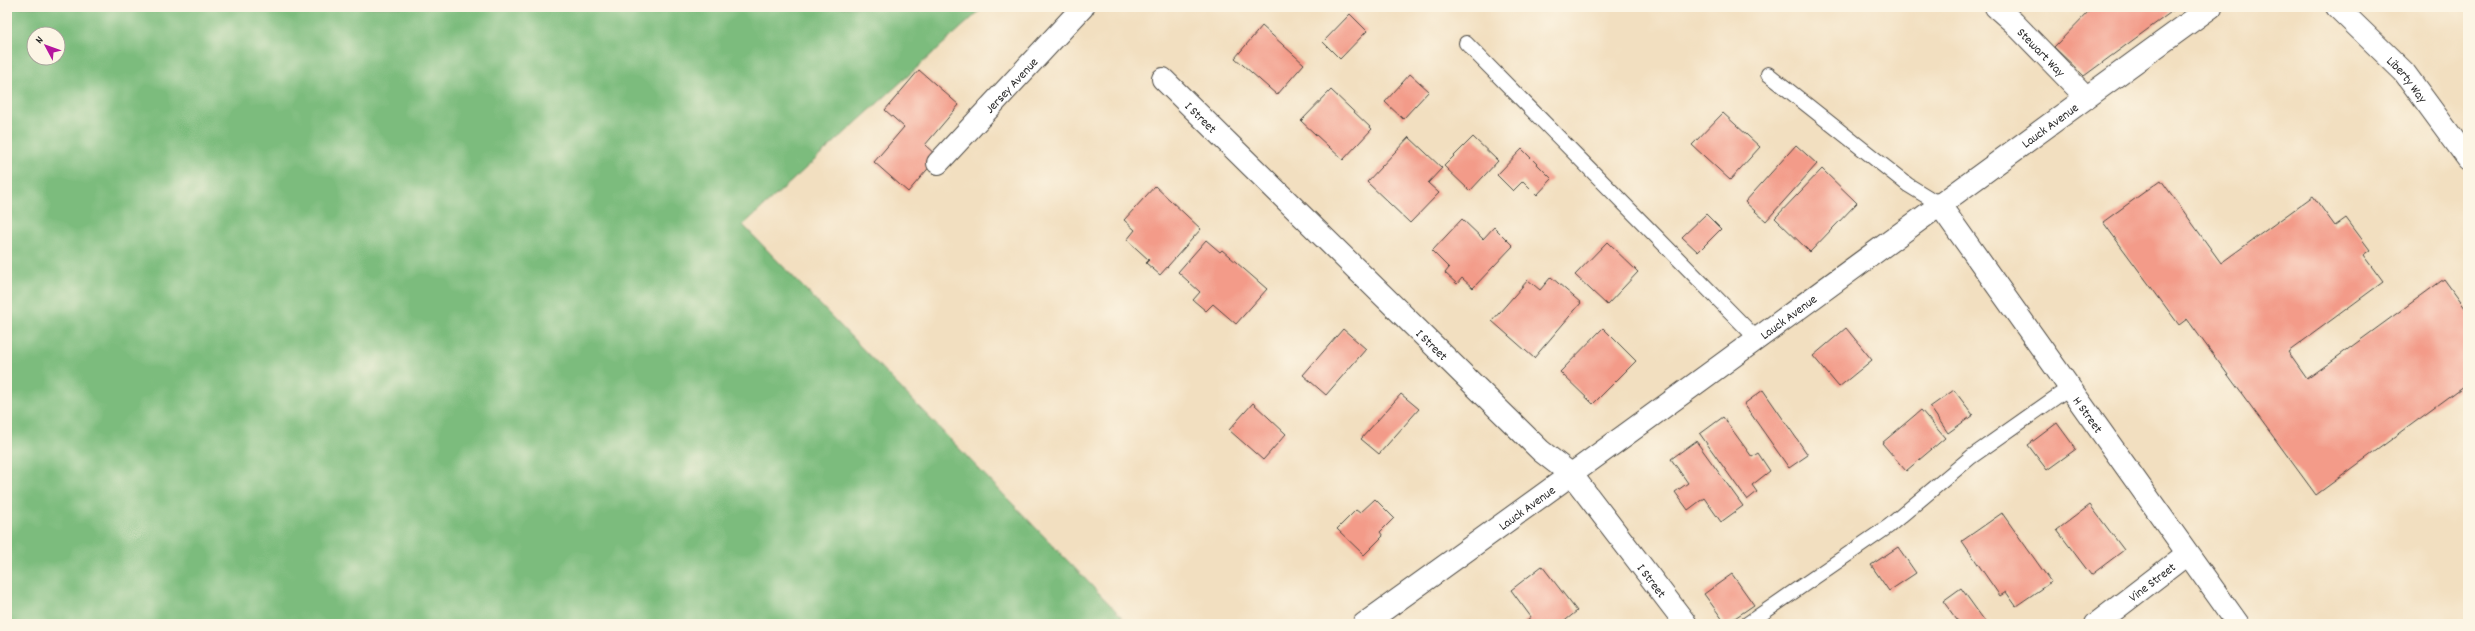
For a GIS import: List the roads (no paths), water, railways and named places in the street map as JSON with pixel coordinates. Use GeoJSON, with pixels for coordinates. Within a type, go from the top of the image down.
{"type":"FeatureCollection","features":[{"type":"Feature","properties":{"kind":"street","name":"Jersey Avenue"},"geometry":{"type":"LineString","coordinates":[[938,163],[1083,7]]}},
{"type":"Feature","properties":{"kind":"street","name":"Stewart Way"},"geometry":{"type":"LineString","coordinates":[[1996,7],[2014,23],[2086,97]]}},
{"type":"Feature","properties":{"kind":"street","name":"Lauck Avenue"},"geometry":{"type":"LineString","coordinates":[[1364,624],[1572,475],[1939,204],[2211,7]]}},
{"type":"Feature","properties":{"kind":"street","name":"Liberty Way"},"geometry":{"type":"LineString","coordinates":[[2337,7],[2404,72],[2468,159]]}},
{"type":"Feature","properties":{"kind":"street","name":"I Street"},"geometry":{"type":"LineString","coordinates":[[1163,78],[1541,451],[1572,475],[1686,624]]}},
{"type":"Feature","properties":{"kind":"street","name":"H Street"},"geometry":{"type":"LineString","coordinates":[[1939,204],[2238,624]]}},
{"type":"Feature","properties":{"kind":"street","name":"Vine Street"},"geometry":{"type":"LineString","coordinates":[[2096,624],[2187,554]]}},
{"type":"Feature","properties":{"kind":"lane"},"geometry":{"type":"LineString","coordinates":[[1466,43],[1756,339]]}},
{"type":"Feature","properties":{"kind":"lane"},"geometry":{"type":"LineString","coordinates":[[1768,74],[1908,185],[1939,204]]}},
{"type":"Feature","properties":{"kind":"lane"},"geometry":{"type":"LineString","coordinates":[[1747,624],[1888,526],[1971,457],[2069,388]]}}]}
